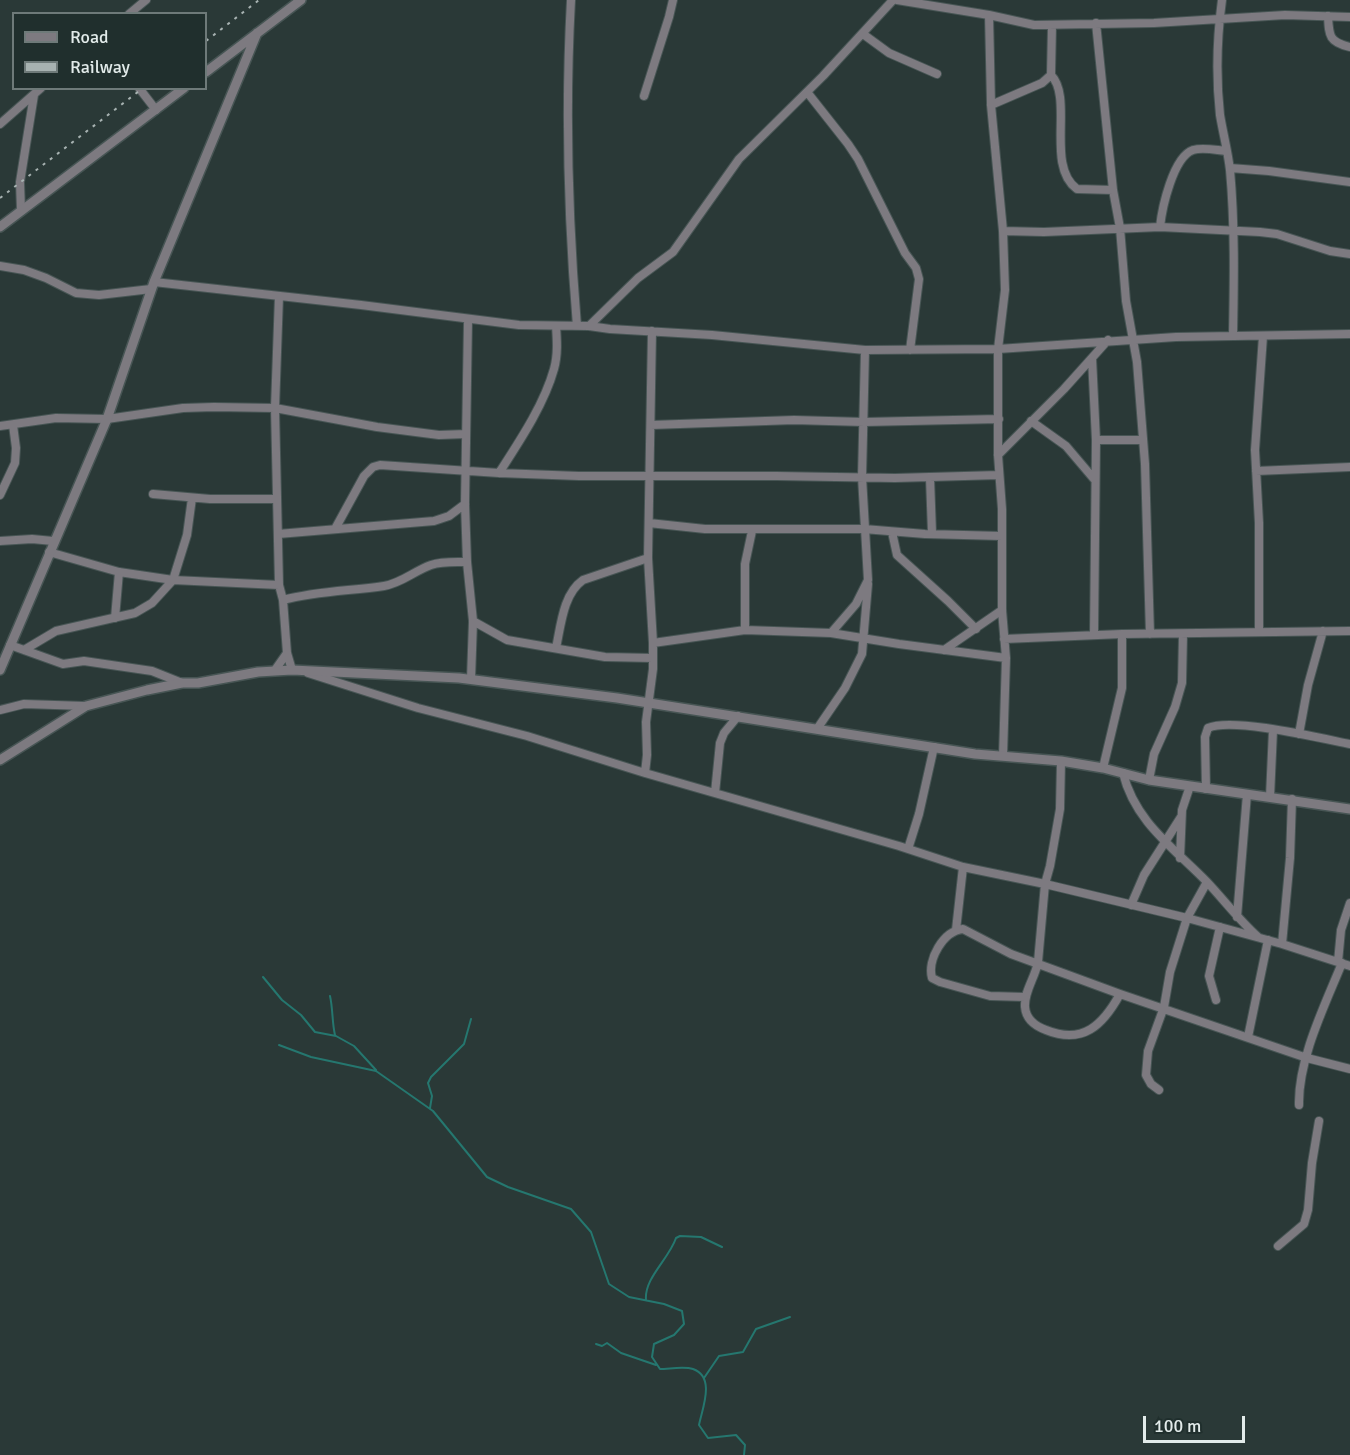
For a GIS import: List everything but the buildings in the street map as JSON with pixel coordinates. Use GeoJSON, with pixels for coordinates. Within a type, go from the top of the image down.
{"type":"FeatureCollection","features":[{"type":"Feature","properties":{"kind":"street"},"geometry":{"type":"LineString","coordinates":[[207,71],[301,0]]}},
{"type":"Feature","properties":{"kind":"street"},"geometry":{"type":"LineString","coordinates":[[571,0],[568,163],[570,234],[577,326]]}},
{"type":"Feature","properties":{"kind":"street"},"geometry":{"type":"LineString","coordinates":[[644,96],[673,0]]}},
{"type":"Feature","properties":{"kind":"street"},"geometry":{"type":"LineString","coordinates":[[590,326],[638,278],[673,252],[739,159],[895,0],[989,15],[1034,25],[1154,24],[1285,15],[1350,17]]}},
{"type":"Feature","properties":{"kind":"street"},"geometry":{"type":"LineString","coordinates":[[1222,0],[1219,18],[1218,90],[1230,168],[1233,232],[1233,336]]}},
{"type":"Feature","properties":{"kind":"street"},"geometry":{"type":"LineString","coordinates":[[132,12],[144,2]]}},
{"type":"Feature","properties":{"kind":"street"},"geometry":{"type":"LineString","coordinates":[[989,15],[991,105],[1003,231],[1005,290],[998,349],[1002,610],[1006,658],[1003,756]]}},
{"type":"Feature","properties":{"kind":"street"},"geometry":{"type":"LineString","coordinates":[[1328,16],[1329,34],[1332,40],[1350,47]]}},
{"type":"Feature","properties":{"kind":"street"},"geometry":{"type":"LineString","coordinates":[[1096,23],[1113,190],[1120,228],[1126,301],[1137,362],[1150,634]]}},
{"type":"Feature","properties":{"kind":"street"},"geometry":{"type":"LineString","coordinates":[[1052,25],[1051,75],[1059,86],[1063,162],[1068,180],[1077,189],[1113,190]]}},
{"type":"Feature","properties":{"kind":"street"},"geometry":{"type":"LineString","coordinates":[[0,670],[53,541],[107,419],[152,286],[257,33]]}},
{"type":"Feature","properties":{"kind":"street"},"geometry":{"type":"LineString","coordinates":[[863,34],[889,53],[937,74]]}},
{"type":"Feature","properties":{"kind":"street"},"geometry":{"type":"LineString","coordinates":[[991,105],[1042,83],[1051,75]]}},
{"type":"Feature","properties":{"kind":"street"},"geometry":{"type":"LineString","coordinates":[[0,124],[39,90]]}},
{"type":"Feature","properties":{"kind":"street"},"geometry":{"type":"LineString","coordinates":[[141,90],[156,110]]}},
{"type":"Feature","properties":{"kind":"street"},"geometry":{"type":"LineString","coordinates":[[0,227],[181,90]]}},
{"type":"Feature","properties":{"kind":"street"},"geometry":{"type":"LineString","coordinates":[[807,92],[858,159],[905,253],[918,273],[910,351]]}},
{"type":"Feature","properties":{"kind":"street"},"geometry":{"type":"LineString","coordinates":[[21,212],[20,182],[34,95]]}},
{"type":"Feature","properties":{"kind":"street"},"geometry":{"type":"LineString","coordinates":[[1160,227],[1169,186],[1184,156],[1191,151],[1201,149],[1226,151]]}},
{"type":"Feature","properties":{"kind":"street"},"geometry":{"type":"LineString","coordinates":[[1230,168],[1350,182]]}},
{"type":"Feature","properties":{"kind":"street"},"geometry":{"type":"LineString","coordinates":[[1003,231],[1044,232],[1160,227],[1277,234],[1317,248],[1350,254]]}},
{"type":"Feature","properties":{"kind":"street"},"geometry":{"type":"LineString","coordinates":[[0,266],[24,270],[76,293],[99,295],[152,286],[279,296],[519,325],[590,326],[865,350],[998,349],[1108,340],[1350,334]]}},
{"type":"Feature","properties":{"kind":"street"},"geometry":{"type":"LineString","coordinates":[[279,296],[275,408],[279,585],[283,600],[286,653],[292,670]]}},
{"type":"Feature","properties":{"kind":"street"},"geometry":{"type":"LineString","coordinates":[[468,320],[465,504],[467,562],[473,621],[471,679]]}},
{"type":"Feature","properties":{"kind":"street"},"geometry":{"type":"LineString","coordinates":[[499,473],[533,417],[554,370],[558,346],[556,326]]}},
{"type":"Feature","properties":{"kind":"street"},"geometry":{"type":"LineString","coordinates":[[645,773],[653,643],[648,558],[652,331]]}},
{"type":"Feature","properties":{"kind":"street"},"geometry":{"type":"LineString","coordinates":[[1259,632],[1259,523],[1256,471],[1263,336]]}},
{"type":"Feature","properties":{"kind":"street"},"geometry":{"type":"LineString","coordinates":[[998,455],[1108,340]]}},
{"type":"Feature","properties":{"kind":"street"},"geometry":{"type":"LineString","coordinates":[[817,729],[845,688],[862,654],[868,580],[862,477],[865,350]]}},
{"type":"Feature","properties":{"kind":"street"},"geometry":{"type":"LineString","coordinates":[[1092,358],[1096,440],[1094,635]]}},
{"type":"Feature","properties":{"kind":"street"},"geometry":{"type":"LineString","coordinates":[[0,426],[56,418],[107,419],[183,408],[275,408],[377,427],[439,435],[466,434]]}},
{"type":"Feature","properties":{"kind":"street"},"geometry":{"type":"LineString","coordinates":[[651,424],[794,420],[864,422],[999,419]]}},
{"type":"Feature","properties":{"kind":"street"},"geometry":{"type":"LineString","coordinates":[[1031,421],[1066,446],[1094,479]]}},
{"type":"Feature","properties":{"kind":"street"},"geometry":{"type":"LineString","coordinates":[[0,495],[15,463],[13,425]]}},
{"type":"Feature","properties":{"kind":"street"},"geometry":{"type":"LineString","coordinates":[[1096,440],[1142,440]]}},
{"type":"Feature","properties":{"kind":"street"},"geometry":{"type":"LineString","coordinates":[[335,529],[364,476],[373,467],[394,465],[499,473],[649,476],[930,478],[999,475]]}},
{"type":"Feature","properties":{"kind":"street"},"geometry":{"type":"LineString","coordinates":[[1256,471],[1350,467]]}},
{"type":"Feature","properties":{"kind":"street"},"geometry":{"type":"LineString","coordinates":[[930,478],[932,533]]}},
{"type":"Feature","properties":{"kind":"street"},"geometry":{"type":"LineString","coordinates":[[153,494],[192,498],[278,499]]}},
{"type":"Feature","properties":{"kind":"street"},"geometry":{"type":"LineString","coordinates":[[24,650],[56,631],[135,613],[146,607],[173,580],[187,535],[192,498]]}},
{"type":"Feature","properties":{"kind":"street"},"geometry":{"type":"LineString","coordinates":[[278,534],[434,520],[449,516],[465,504]]}},
{"type":"Feature","properties":{"kind":"street"},"geometry":{"type":"LineString","coordinates":[[649,523],[685,528],[752,531],[864,529],[1002,536]]}},
{"type":"Feature","properties":{"kind":"street"},"geometry":{"type":"LineString","coordinates":[[745,630],[745,564],[752,531]]}},
{"type":"Feature","properties":{"kind":"street"},"geometry":{"type":"LineString","coordinates":[[892,532],[897,555],[948,600],[976,629]]}},
{"type":"Feature","properties":{"kind":"street"},"geometry":{"type":"LineString","coordinates":[[0,541],[32,539],[53,541]]}},
{"type":"Feature","properties":{"kind":"street"},"geometry":{"type":"LineString","coordinates":[[49,552],[119,572],[173,580],[279,585]]}},
{"type":"Feature","properties":{"kind":"street"},"geometry":{"type":"LineString","coordinates":[[556,648],[570,594],[576,585],[583,580],[648,558]]}},
{"type":"Feature","properties":{"kind":"street"},"geometry":{"type":"LineString","coordinates":[[283,600],[316,592],[385,585],[397,582],[429,566],[467,562]]}},
{"type":"Feature","properties":{"kind":"street"},"geometry":{"type":"LineString","coordinates":[[115,618],[119,572]]}},
{"type":"Feature","properties":{"kind":"street"},"geometry":{"type":"LineString","coordinates":[[831,633],[853,609],[868,580]]}},
{"type":"Feature","properties":{"kind":"street"},"geometry":{"type":"LineString","coordinates":[[944,650],[1002,610]]}},
{"type":"Feature","properties":{"kind":"street"},"geometry":{"type":"LineString","coordinates":[[473,621],[507,640],[604,657],[652,658]]}},
{"type":"Feature","properties":{"kind":"street"},"geometry":{"type":"LineString","coordinates":[[653,643],[745,630],[831,633],[1006,658]]}},
{"type":"Feature","properties":{"kind":"street"},"geometry":{"type":"LineString","coordinates":[[1299,734],[1308,686],[1323,631]]}},
{"type":"Feature","properties":{"kind":"street"},"geometry":{"type":"LineString","coordinates":[[1004,639],[1122,634],[1350,631]]}},
{"type":"Feature","properties":{"kind":"street"},"geometry":{"type":"LineString","coordinates":[[1103,768],[1122,688],[1122,634]]}},
{"type":"Feature","properties":{"kind":"street"},"geometry":{"type":"LineString","coordinates":[[1149,780],[1154,754],[1175,707],[1182,683],[1183,634]]}},
{"type":"Feature","properties":{"kind":"street"},"geometry":{"type":"LineString","coordinates":[[10,645],[63,664],[84,661],[152,670],[182,683]]}},
{"type":"Feature","properties":{"kind":"street"},"geometry":{"type":"LineString","coordinates":[[275,670],[286,653]]}},
{"type":"Feature","properties":{"kind":"street"},"geometry":{"type":"LineString","coordinates":[[0,710],[24,704],[86,706],[182,683],[275,670],[471,679],[738,716],[934,747],[1060,761],[1103,768],[1149,780],[1350,809]]}},
{"type":"Feature","properties":{"kind":"street"},"geometry":{"type":"LineString","coordinates":[[306,672],[418,708],[527,736],[963,867],[1187,918],[1344,964]]}},
{"type":"Feature","properties":{"kind":"street"},"geometry":{"type":"LineString","coordinates":[[0,760],[86,706]]}},
{"type":"Feature","properties":{"kind":"street"},"geometry":{"type":"LineString","coordinates":[[716,793],[722,738],[738,716]]}},
{"type":"Feature","properties":{"kind":"street"},"geometry":{"type":"LineString","coordinates":[[1206,789],[1205,737],[1208,728],[1229,725],[1299,734],[1350,744]]}},
{"type":"Feature","properties":{"kind":"street"},"geometry":{"type":"LineString","coordinates":[[1270,797],[1273,730]]}},
{"type":"Feature","properties":{"kind":"street"},"geometry":{"type":"LineString","coordinates":[[908,849],[919,814],[934,747]]}},
{"type":"Feature","properties":{"kind":"street"},"geometry":{"type":"LineString","coordinates":[[1060,761],[1060,809],[1057,833],[1045,884],[1038,962],[1025,997],[1027,1016],[1038,1027],[1062,1036],[1072,1036],[1088,1030],[1104,1019],[1120,994]]}},
{"type":"Feature","properties":{"kind":"street"},"geometry":{"type":"LineString","coordinates":[[1123,773],[1131,798],[1164,842],[1207,882],[1237,917],[1263,939]]}},
{"type":"Feature","properties":{"kind":"street"},"geometry":{"type":"LineString","coordinates":[[1180,858],[1181,817],[1190,786]]}},
{"type":"Feature","properties":{"kind":"street"},"geometry":{"type":"LineString","coordinates":[[1237,917],[1246,794]]}},
{"type":"Feature","properties":{"kind":"street"},"geometry":{"type":"LineString","coordinates":[[1282,944],[1290,858],[1292,799]]}},
{"type":"Feature","properties":{"kind":"street"},"geometry":{"type":"LineString","coordinates":[[1131,904],[1144,875],[1181,817]]}},
{"type":"Feature","properties":{"kind":"street"},"geometry":{"type":"LineString","coordinates":[[963,867],[956,930],[940,945],[932,960],[930,969],[932,978],[990,996],[1025,997]]}},
{"type":"Feature","properties":{"kind":"street"},"geometry":{"type":"LineString","coordinates":[[1159,1090],[1151,1084],[1146,1075],[1146,1059],[1164,1008],[1170,972],[1187,918],[1207,882]]}},
{"type":"Feature","properties":{"kind":"street"},"geometry":{"type":"LineString","coordinates":[[1299,1105],[1300,1088],[1307,1058],[1344,964],[1341,930],[1350,903]]}},
{"type":"Feature","properties":{"kind":"street"},"geometry":{"type":"LineString","coordinates":[[1216,1000],[1209,976],[1220,927]]}},
{"type":"Feature","properties":{"kind":"street"},"geometry":{"type":"LineString","coordinates":[[956,930],[968,931],[1011,954],[1120,994],[1307,1058],[1350,1069]]}},
{"type":"Feature","properties":{"kind":"street"},"geometry":{"type":"LineString","coordinates":[[1248,1037],[1263,939]]}},
{"type":"Feature","properties":{"kind":"street"},"geometry":{"type":"LineString","coordinates":[[1278,1246],[1304,1224],[1308,1210],[1312,1162],[1319,1121]]}},
{"type":"Feature","properties":{"kind":"waterway"},"geometry":{"type":"LineString","coordinates":[[263,977],[282,1000],[301,1015],[315,1032],[336,1036],[354,1046],[376,1070]]}},
{"type":"Feature","properties":{"kind":"waterway"},"geometry":{"type":"LineString","coordinates":[[330,996],[335,1035]]}},
{"type":"Feature","properties":{"kind":"waterway"},"geometry":{"type":"LineString","coordinates":[[430,1108],[432,1096],[428,1083],[431,1077],[464,1044],[471,1019]]}},
{"type":"Feature","properties":{"kind":"waterway"},"geometry":{"type":"LineString","coordinates":[[279,1045],[311,1057],[376,1071],[433,1111],[487,1177],[508,1187],[571,1209],[591,1232],[609,1284],[629,1297],[664,1304],[682,1311],[684,1324],[674,1335],[654,1344],[652,1357],[660,1369],[689,1368],[700,1373],[704,1379],[706,1394],[699,1425],[708,1438],[736,1435],[745,1445],[744,1455]]}},
{"type":"Feature","properties":{"kind":"waterway"},"geometry":{"type":"LineString","coordinates":[[646,1300],[649,1284],[676,1238],[680,1236],[701,1237],[722,1247]]}},
{"type":"Feature","properties":{"kind":"waterway"},"geometry":{"type":"LineString","coordinates":[[704,1378],[719,1356],[743,1352],[756,1329],[790,1317]]}},
{"type":"Feature","properties":{"kind":"waterway"},"geometry":{"type":"LineString","coordinates":[[596,1344],[602,1346],[607,1343],[621,1353],[656,1365]]}},
{"type":"Feature","properties":{"kind":"railway"},"geometry":{"type":"LineString","coordinates":[[207,40],[259,0]]}},
{"type":"Feature","properties":{"kind":"railway"},"geometry":{"type":"LineString","coordinates":[[0,198],[140,90]]}}]}
